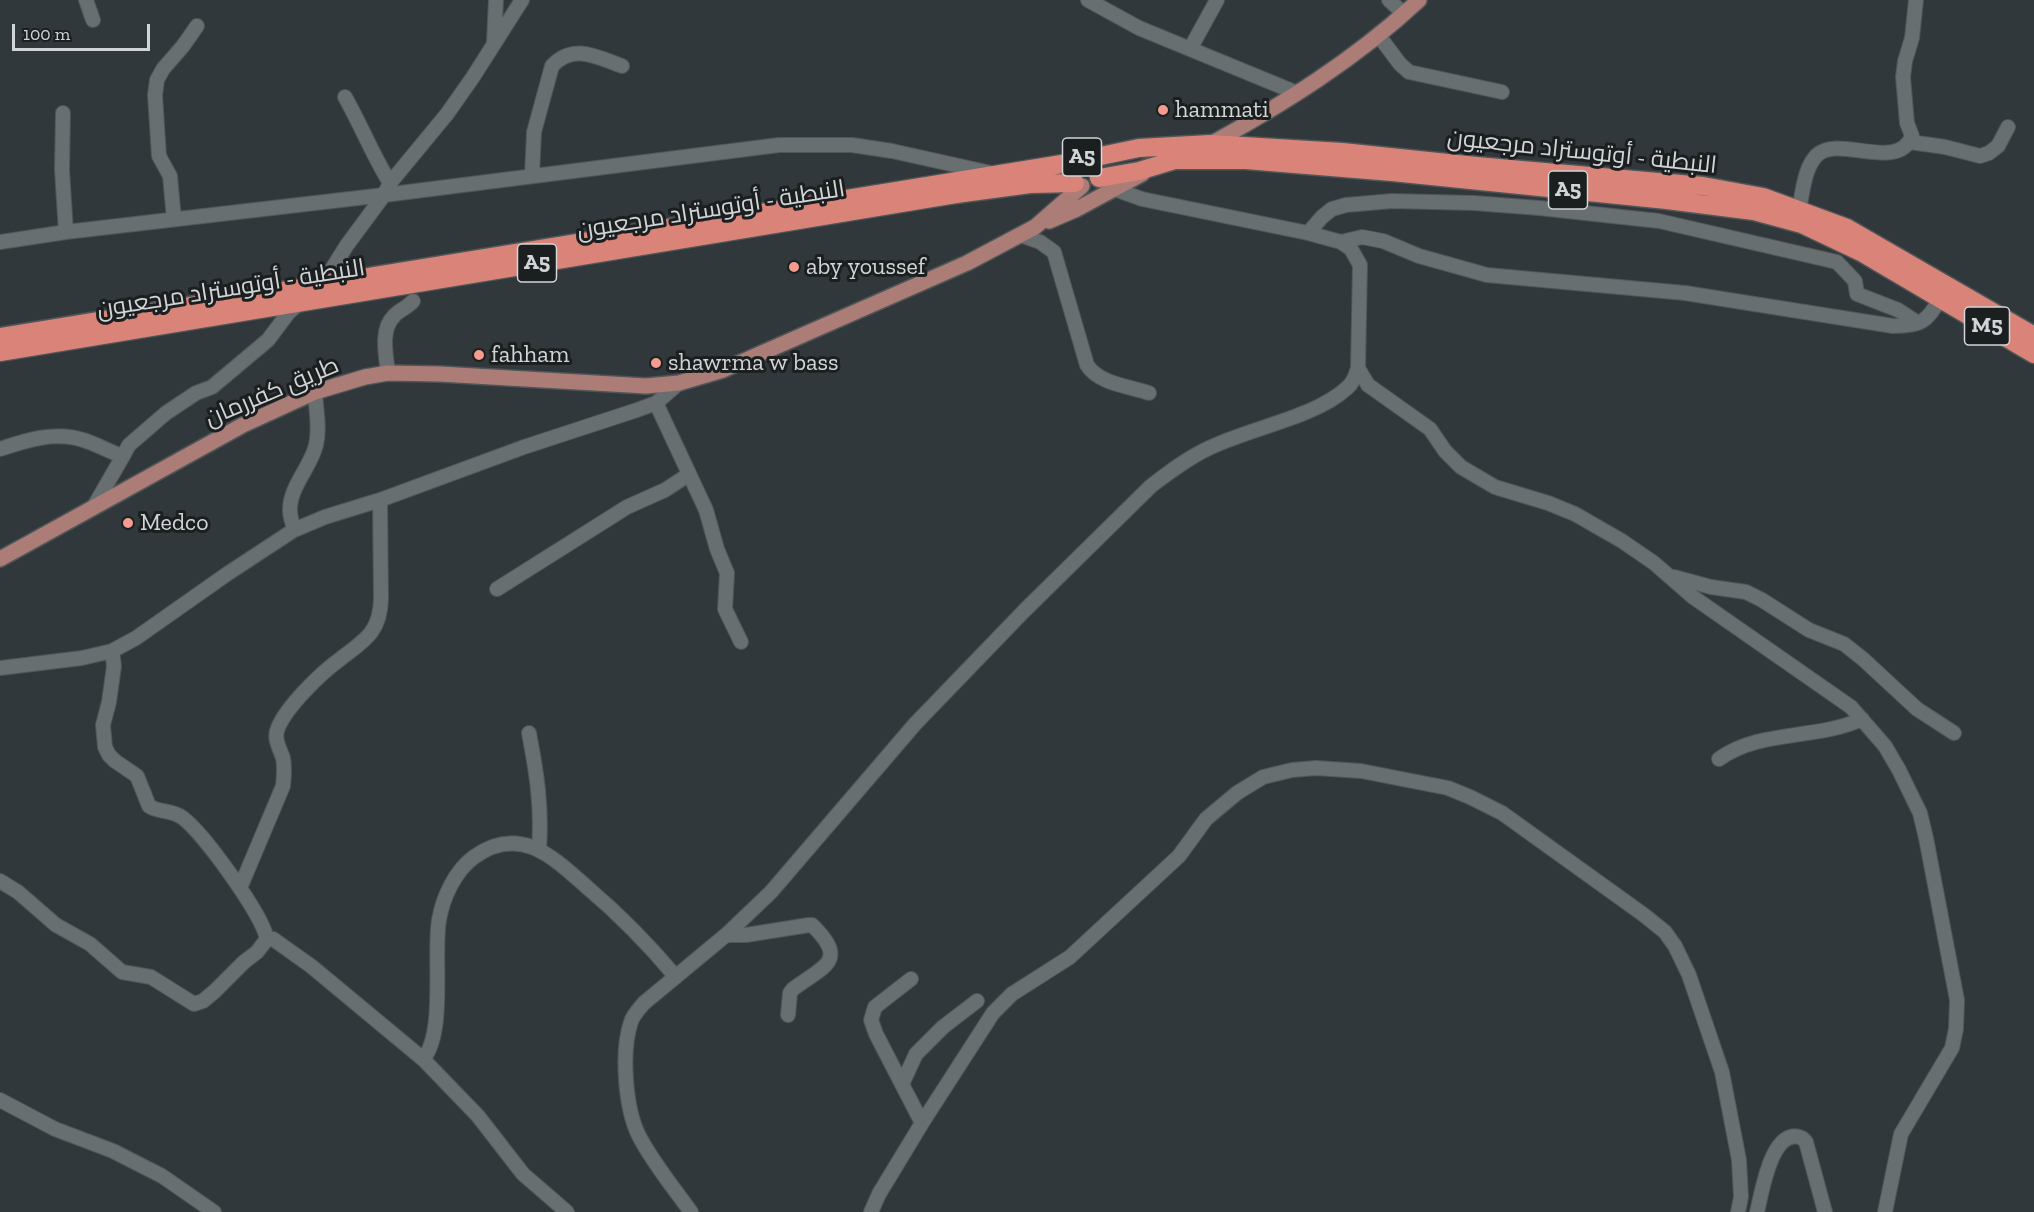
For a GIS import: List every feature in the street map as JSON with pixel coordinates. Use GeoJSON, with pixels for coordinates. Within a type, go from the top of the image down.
{"type":"FeatureCollection","features":[{"type":"Feature","properties":{"kind":"highway","name":"النبطية - أوتوستراد مرجعيون"},"geometry":{"type":"LineString","coordinates":[[0,337],[1083,160],[1139,148],[1210,144],[1342,152],[1487,168],[1703,186],[1763,197],[1855,232],[2034,354]]}},
{"type":"Feature","properties":{"kind":"highway","name":"A5"},"geometry":{"type":"LineString","coordinates":[[1083,160],[1095,160],[1100,168],[1093,184],[1071,170],[1083,160]]}},
{"type":"Feature","properties":{"kind":"highway","name":"النبطية - أوتوستراد مرجعيون"},"geometry":{"type":"LineString","coordinates":[[0,352],[956,194],[1030,184],[1093,184],[1167,163],[1246,160],[1392,172],[1754,211],[1802,224],[2034,336]]}},
{"type":"Feature","properties":{"kind":"main road"},"geometry":{"type":"LineString","coordinates":[[1167,163],[1210,144],[1297,93],[1379,36],[1419,0]]}},
{"type":"Feature","properties":{"kind":"main road"},"geometry":{"type":"LineString","coordinates":[[1035,227],[1077,209],[1093,184]]}},
{"type":"Feature","properties":{"kind":"main road","name":"طريق كفررمان"},"geometry":{"type":"LineString","coordinates":[[0,559],[214,440],[315,392],[365,377],[388,373],[440,374],[646,386],[679,383],[723,370],[967,263],[1035,227],[1093,184]]}},
{"type":"Feature","properties":{"kind":"street"},"geometry":{"type":"LineString","coordinates":[[86,0],[93,20]]}},
{"type":"Feature","properties":{"kind":"street"},"geometry":{"type":"LineString","coordinates":[[494,44],[496,0]]}},
{"type":"Feature","properties":{"kind":"street"},"geometry":{"type":"LineString","coordinates":[[322,285],[387,189],[447,114],[522,0]]}},
{"type":"Feature","properties":{"kind":"street"},"geometry":{"type":"LineString","coordinates":[[1088,0],[1139,27],[1297,93]]}},
{"type":"Feature","properties":{"kind":"street"},"geometry":{"type":"LineString","coordinates":[[1190,49],[1216,0]]}},
{"type":"Feature","properties":{"kind":"street"},"geometry":{"type":"LineString","coordinates":[[1389,0],[1404,14]]}},
{"type":"Feature","properties":{"kind":"street"},"geometry":{"type":"LineString","coordinates":[[1799,209],[1806,176],[1813,160],[1819,154],[1836,149],[1867,153],[1901,150],[1910,142],[1912,136],[1907,123],[1903,77],[1912,38],[1916,0]]}},
{"type":"Feature","properties":{"kind":"street"},"geometry":{"type":"LineString","coordinates":[[174,219],[170,176],[159,156],[154,95],[162,69],[197,26]]}},
{"type":"Feature","properties":{"kind":"street"},"geometry":{"type":"LineString","coordinates":[[1379,36],[1409,72],[1502,92]]}},
{"type":"Feature","properties":{"kind":"street"},"geometry":{"type":"LineString","coordinates":[[532,176],[534,132],[552,66],[560,57],[572,53],[592,56],[622,66]]}},
{"type":"Feature","properties":{"kind":"street"},"geometry":{"type":"LineString","coordinates":[[345,97],[361,125],[387,189]]}},
{"type":"Feature","properties":{"kind":"street"},"geometry":{"type":"LineString","coordinates":[[63,113],[62,170],[66,232]]}},
{"type":"Feature","properties":{"kind":"street"},"geometry":{"type":"LineString","coordinates":[[1910,142],[1945,147],[1980,156],[1998,146],[2008,127]]}},
{"type":"Feature","properties":{"kind":"street"},"geometry":{"type":"LineString","coordinates":[[0,242],[387,189],[532,176],[779,145],[833,144],[892,151],[996,174]]}},
{"type":"Feature","properties":{"kind":"street"},"geometry":{"type":"LineString","coordinates":[[1474,202],[1476,181]]}},
{"type":"Feature","properties":{"kind":"street"},"geometry":{"type":"LineString","coordinates":[[691,1212],[639,1135],[629,1105],[626,1049],[631,1020],[644,1003],[726,935],[789,873],[915,724],[1132,504],[1174,469],[1205,450],[1305,412],[1334,398],[1355,378],[1358,368],[1360,265],[1351,249],[1341,242],[1308,233],[1142,200],[1093,184]]}},
{"type":"Feature","properties":{"kind":"street"},"geometry":{"type":"LineString","coordinates":[[1308,233],[1332,209],[1346,205],[1392,201],[1474,202],[1659,221],[1837,262],[1855,281],[1857,294],[1898,310],[1918,323]]}},
{"type":"Feature","properties":{"kind":"street"},"geometry":{"type":"LineString","coordinates":[[1020,235],[1040,242],[1054,252],[1087,365],[1092,372],[1100,378],[1149,393]]}},
{"type":"Feature","properties":{"kind":"street"},"geometry":{"type":"LineString","coordinates":[[1341,242],[1362,237],[1383,241],[1419,256],[1487,275],[1666,290],[1871,324],[1910,326],[1925,321],[1945,293]]}},
{"type":"Feature","properties":{"kind":"street"},"geometry":{"type":"LineString","coordinates":[[93,508],[129,445],[166,413],[196,393],[212,387],[268,340],[289,312],[302,301]]}},
{"type":"Feature","properties":{"kind":"street"},"geometry":{"type":"LineString","coordinates":[[388,373],[386,328],[395,314],[408,307],[413,301]]}},
{"type":"Feature","properties":{"kind":"street"},"geometry":{"type":"LineString","coordinates":[[1358,368],[1368,385],[1430,429],[1444,451],[1461,468],[1506,492],[1548,503],[1575,514],[1622,541],[1654,563],[1693,597],[1839,697],[1885,746],[1920,813],[1957,1000],[1956,1029],[1952,1048],[1901,1134],[1885,1212]]}},
{"type":"Feature","properties":{"kind":"street"},"geometry":{"type":"LineString","coordinates":[[0,668],[82,658],[112,651],[136,638],[294,530],[493,458],[656,403],[679,383]]}},
{"type":"Feature","properties":{"kind":"street"},"geometry":{"type":"LineString","coordinates":[[294,530],[290,512],[292,496],[317,443],[315,392]]}},
{"type":"Feature","properties":{"kind":"street"},"geometry":{"type":"LineString","coordinates":[[656,403],[706,510],[717,549],[727,573],[725,609],[741,642]]}},
{"type":"Feature","properties":{"kind":"street"},"geometry":{"type":"LineString","coordinates":[[0,449],[33,439],[57,436],[85,440],[103,450],[123,456]]}},
{"type":"Feature","properties":{"kind":"street"},"geometry":{"type":"LineString","coordinates":[[497,589],[627,507],[688,475]]}},
{"type":"Feature","properties":{"kind":"street"},"geometry":{"type":"LineString","coordinates":[[240,888],[283,786],[285,774],[276,737],[278,727],[311,684],[364,642],[377,621],[381,599],[380,500]]}},
{"type":"Feature","properties":{"kind":"street"},"geometry":{"type":"LineString","coordinates":[[1669,576],[1711,587],[1746,592],[1809,630],[1844,644],[1917,709],[1954,733]]}},
{"type":"Feature","properties":{"kind":"street"},"geometry":{"type":"LineString","coordinates":[[112,651],[114,666],[103,733],[108,755],[137,776],[152,809],[174,812],[194,828],[240,888],[259,920],[267,939]]}},
{"type":"Feature","properties":{"kind":"street"},"geometry":{"type":"LineString","coordinates":[[1719,759],[1750,744],[1776,737],[1836,728],[1862,719]]}},
{"type":"Feature","properties":{"kind":"street"},"geometry":{"type":"LineString","coordinates":[[529,733],[539,785],[541,820],[539,850]]}},
{"type":"Feature","properties":{"kind":"street"},"geometry":{"type":"LineString","coordinates":[[871,1212],[879,1194],[922,1123],[993,1013],[1012,994],[1070,957],[1179,856],[1206,819],[1224,804],[1263,777],[1292,770],[1316,768],[1361,771],[1448,788],[1491,808],[1665,932],[1675,946],[1689,975],[1722,1072],[1739,1160],[1741,1197],[1738,1212]]}},
{"type":"Feature","properties":{"kind":"street"},"geometry":{"type":"LineString","coordinates":[[423,1059],[428,1053],[434,1035],[439,921],[445,897],[470,860],[486,849],[514,844],[539,850],[560,861],[645,940],[676,977]]}},
{"type":"Feature","properties":{"kind":"street"},"geometry":{"type":"LineString","coordinates":[[0,881],[18,892],[56,925],[90,944],[122,972],[152,977],[194,1004],[203,1001],[215,991],[257,952],[267,939]]}},
{"type":"Feature","properties":{"kind":"street"},"geometry":{"type":"LineString","coordinates":[[726,935],[746,935],[812,925],[823,937],[832,955],[828,963],[790,993],[788,1015]]}},
{"type":"Feature","properties":{"kind":"street"},"geometry":{"type":"LineString","coordinates":[[267,939],[280,943],[311,966],[423,1059],[478,1116],[523,1174],[567,1212]]}},
{"type":"Feature","properties":{"kind":"street"},"geometry":{"type":"LineString","coordinates":[[911,980],[875,1007],[871,1020],[922,1123]]}},
{"type":"Feature","properties":{"kind":"street"},"geometry":{"type":"LineString","coordinates":[[903,1082],[916,1054],[943,1027],[977,1000]]}},
{"type":"Feature","properties":{"kind":"street"},"geometry":{"type":"LineString","coordinates":[[0,1100],[55,1130],[113,1151],[162,1176],[214,1212]]}},
{"type":"Feature","properties":{"kind":"street"},"geometry":{"type":"LineString","coordinates":[[1757,1212],[1770,1164],[1782,1140],[1791,1136],[1797,1136],[1806,1142],[1825,1212]]}},
{"type":"Feature","properties":{"kind":"place","name":"hammati"},"geometry":{"type":"Point","coordinates":[1163,110]}},
{"type":"Feature","properties":{"kind":"place","name":"aby youssef"},"geometry":{"type":"Point","coordinates":[794,267]}},
{"type":"Feature","properties":{"kind":"place","name":"fahham"},"geometry":{"type":"Point","coordinates":[479,355]}},
{"type":"Feature","properties":{"kind":"place","name":"shawrma w bass"},"geometry":{"type":"Point","coordinates":[656,363]}},
{"type":"Feature","properties":{"kind":"place","name":"Medco"},"geometry":{"type":"Point","coordinates":[128,523]}}]}
